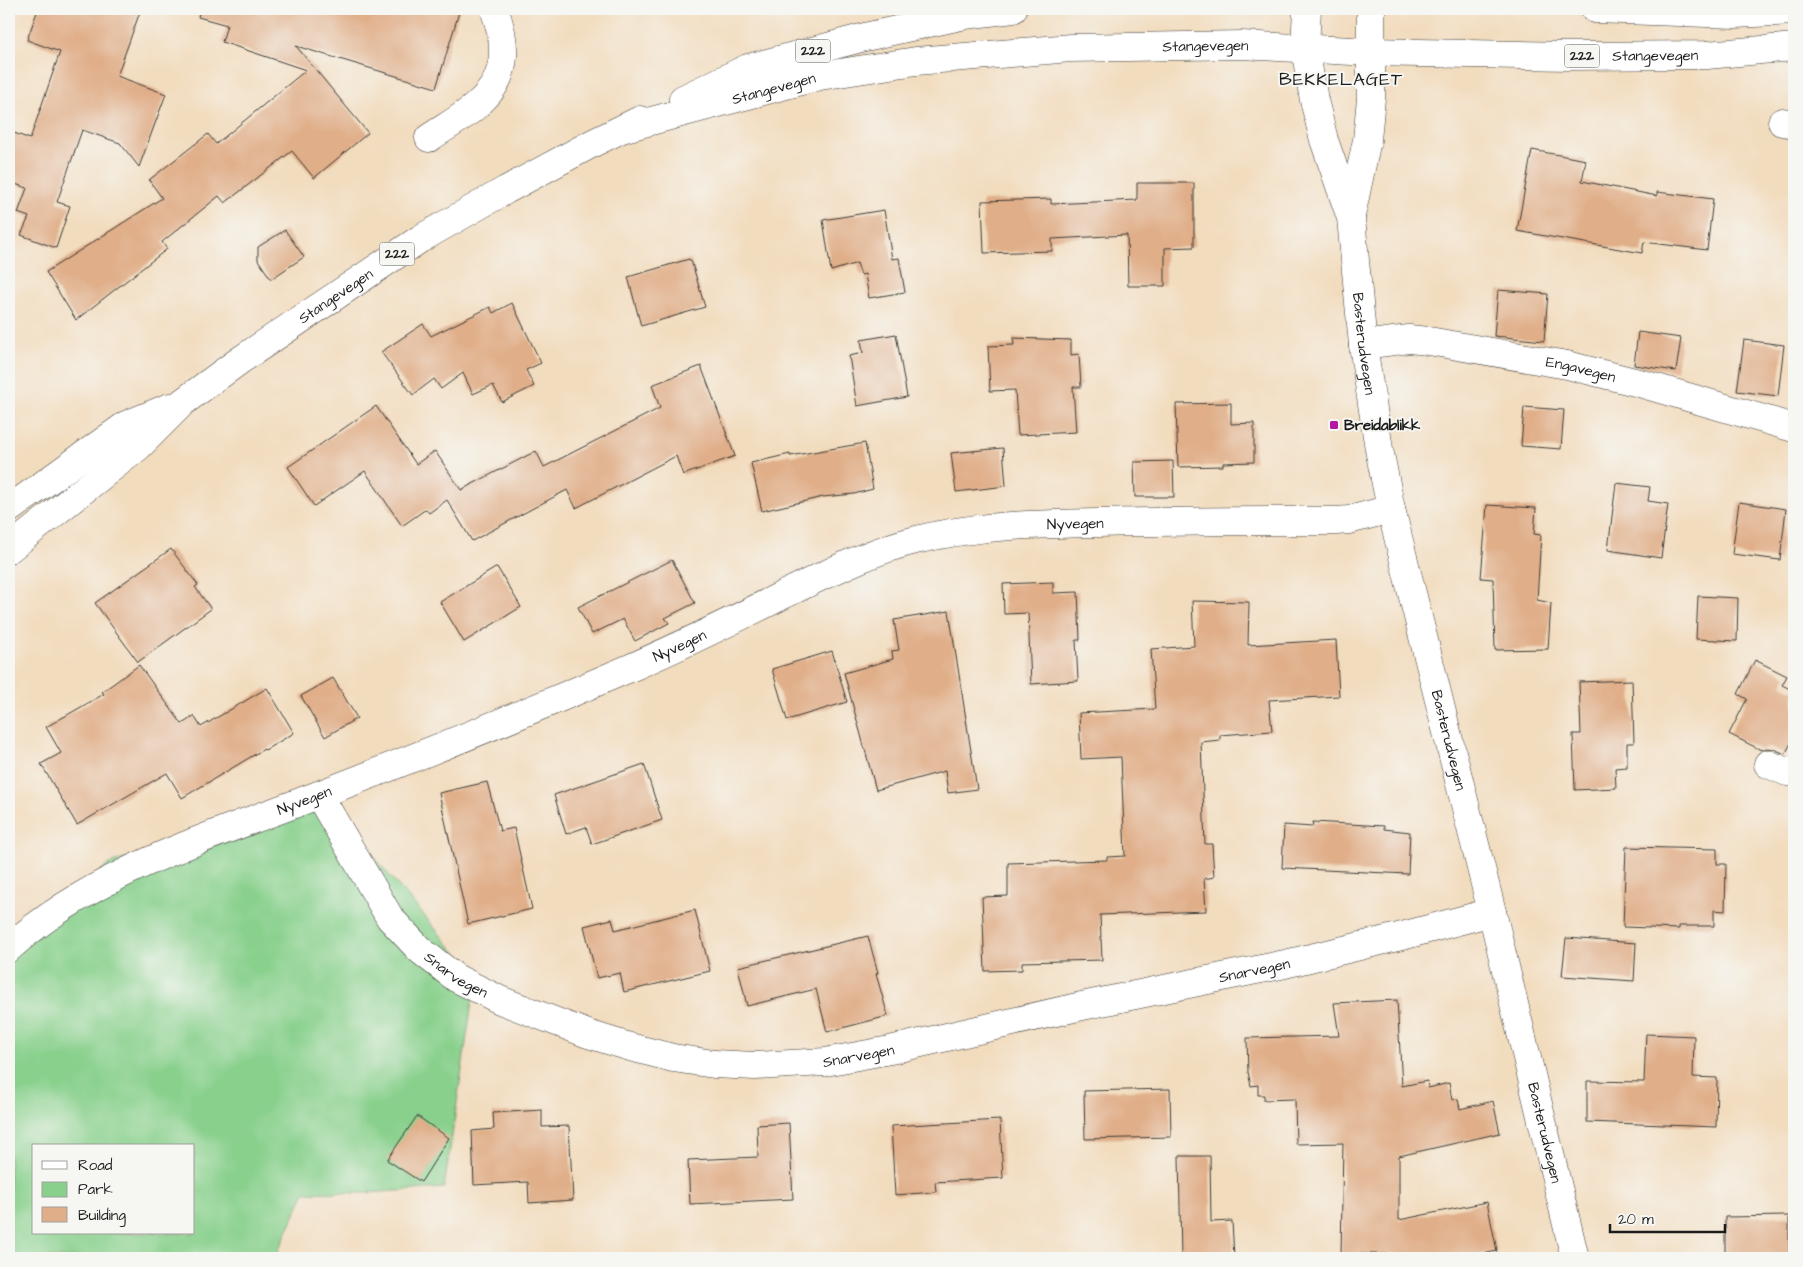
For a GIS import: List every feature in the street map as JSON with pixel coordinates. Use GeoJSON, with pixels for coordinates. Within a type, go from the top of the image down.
{"type":"FeatureCollection","features":[{"type":"Feature","properties":{"kind":"main road"},"geometry":{"type":"LineString","coordinates":[[429,138],[480,103],[493,89],[500,74],[504,48],[500,24],[494,9]]}},
{"type":"Feature","properties":{"kind":"main road","name":"Stangevegen"},"geometry":{"type":"LineString","coordinates":[[9,549],[138,447],[183,402],[239,361],[420,239],[506,190],[625,128],[748,68],[866,37],[965,15],[1013,9]]}},
{"type":"Feature","properties":{"kind":"main road","name":"Basterudvegen"},"geometry":{"type":"LineString","coordinates":[[1307,9],[1305,48],[1314,100],[1324,140],[1351,218],[1362,345],[1391,509],[1492,912],[1575,1258]]}},
{"type":"Feature","properties":{"kind":"main road","name":"Basterudvegen"},"geometry":{"type":"LineString","coordinates":[[1351,218],[1367,140],[1371,98],[1371,9]]}},
{"type":"Feature","properties":{"kind":"main road"},"geometry":{"type":"LineString","coordinates":[[1595,9],[1735,14],[1794,11]]}},
{"type":"Feature","properties":{"kind":"main road","name":"Stangevegen"},"geometry":{"type":"LineString","coordinates":[[625,128],[820,76],[916,61],[1071,48],[1242,45],[1370,52],[1598,56],[1707,55],[1794,47]]}},
{"type":"Feature","properties":{"kind":"main road","name":"Engavegen"},"geometry":{"type":"LineString","coordinates":[[1362,345],[1395,340],[1429,341],[1558,363],[1643,384],[1794,428]]}},
{"type":"Feature","properties":{"kind":"main road","name":"Stangevegen"},"geometry":{"type":"LineString","coordinates":[[9,509],[126,426],[183,402]]}},
{"type":"Feature","properties":{"kind":"main road","name":"Nyvegen"},"geometry":{"type":"LineString","coordinates":[[9,948],[58,909],[84,893],[157,858],[529,711],[631,668],[844,565],[915,540],[972,529],[1062,524],[1163,521],[1336,522],[1391,509]]}},
{"type":"Feature","properties":{"kind":"main road"},"geometry":{"type":"LineString","coordinates":[[1768,764],[1794,772]]}},
{"type":"Feature","properties":{"kind":"main road","name":"Snarvegen"},"geometry":{"type":"LineString","coordinates":[[319,795],[390,918],[420,950],[456,978],[478,991],[588,1034],[673,1058],[714,1064],[755,1066],[825,1062],[890,1050],[1082,1006],[1285,964],[1492,912]]}},
{"type":"Feature","properties":{"kind":"green space"},"geometry":{"type":"Polygon","coordinates":[[[329,796],[340,818],[476,976],[444,1188],[364,1193],[305,1192],[275,1258],[9,1258],[9,957],[109,864],[329,796]]]}},
{"type":"Feature","properties":{"kind":"building"},"geometry":{"type":"Polygon","coordinates":[[[38,9],[141,9],[117,76],[166,94],[139,167],[120,143],[82,130],[57,202],[70,206],[56,248],[21,235],[29,217],[18,213],[27,188],[9,182],[9,131],[30,139],[60,52],[27,40],[38,9]]]}},
{"type":"Feature","properties":{"kind":"building"},"geometry":{"type":"Polygon","coordinates":[[[200,9],[460,9],[436,88],[296,46],[368,133],[314,178],[292,151],[225,203],[219,196],[162,242],[167,249],[76,320],[46,272],[162,198],[149,180],[208,134],[216,144],[306,70],[222,42],[227,25],[198,17],[200,9]]]}},
{"type":"Feature","properties":{"kind":"building"},"geometry":{"type":"Polygon","coordinates":[[[1532,150],[1586,160],[1582,181],[1657,196],[1657,192],[1713,199],[1707,250],[1644,242],[1642,253],[1517,231],[1532,150]]]}},
{"type":"Feature","properties":{"kind":"building"},"geometry":{"type":"Polygon","coordinates":[[[1137,183],[1194,183],[1194,247],[1165,248],[1165,286],[1128,286],[1127,235],[1052,239],[1052,251],[984,253],[982,201],[1051,199],[1051,204],[1137,200],[1137,183]]]}},
{"type":"Feature","properties":{"kind":"building"},"geometry":{"type":"Polygon","coordinates":[[[884,210],[892,259],[899,258],[905,292],[869,298],[865,274],[861,275],[857,263],[831,271],[823,220],[884,210]]]}},
{"type":"Feature","properties":{"kind":"building"},"geometry":{"type":"Polygon","coordinates":[[[285,230],[304,257],[271,279],[258,260],[258,247],[285,230]]]}},
{"type":"Feature","properties":{"kind":"building"},"geometry":{"type":"Polygon","coordinates":[[[691,260],[705,307],[641,326],[628,277],[691,260]]]}},
{"type":"Feature","properties":{"kind":"building"},"geometry":{"type":"Polygon","coordinates":[[[1498,290],[1548,294],[1544,341],[1494,336],[1498,290]]]}},
{"type":"Feature","properties":{"kind":"building"},"geometry":{"type":"Polygon","coordinates":[[[512,303],[541,363],[526,370],[534,386],[502,402],[493,385],[473,394],[463,373],[441,389],[434,379],[413,395],[381,352],[423,324],[431,336],[490,307],[493,313],[512,303]]]}},
{"type":"Feature","properties":{"kind":"building"},"geometry":{"type":"Polygon","coordinates":[[[1638,332],[1681,338],[1676,371],[1634,365],[1638,332]]]}},
{"type":"Feature","properties":{"kind":"building"},"geometry":{"type":"Polygon","coordinates":[[[896,334],[907,397],[857,406],[849,356],[863,353],[861,340],[896,334]]]}},
{"type":"Feature","properties":{"kind":"building"},"geometry":{"type":"Polygon","coordinates":[[[1013,338],[1071,340],[1071,355],[1079,354],[1081,387],[1073,387],[1076,432],[1018,435],[1015,390],[990,391],[988,346],[1014,345],[1013,338]]]}},
{"type":"Feature","properties":{"kind":"building"},"geometry":{"type":"Polygon","coordinates":[[[1744,340],[1784,345],[1778,396],[1737,391],[1744,340]]]}},
{"type":"Feature","properties":{"kind":"building"},"geometry":{"type":"Polygon","coordinates":[[[701,366],[735,456],[683,475],[676,456],[576,508],[567,490],[472,541],[447,500],[429,513],[426,509],[402,526],[365,471],[314,506],[288,467],[376,406],[416,464],[435,451],[461,490],[536,451],[544,467],[660,408],[652,385],[701,366]]]}},
{"type":"Feature","properties":{"kind":"building"},"geometry":{"type":"Polygon","coordinates":[[[1231,403],[1231,424],[1254,423],[1254,462],[1223,463],[1223,466],[1178,467],[1176,404],[1231,403]]]}},
{"type":"Feature","properties":{"kind":"building"},"geometry":{"type":"Polygon","coordinates":[[[1524,407],[1564,410],[1561,449],[1521,446],[1524,407]]]}},
{"type":"Feature","properties":{"kind":"building"},"geometry":{"type":"Polygon","coordinates":[[[865,443],[873,489],[854,494],[823,497],[762,511],[751,463],[790,454],[790,456],[865,443]]]}},
{"type":"Feature","properties":{"kind":"building"},"geometry":{"type":"Polygon","coordinates":[[[1003,448],[1006,486],[956,492],[951,453],[1003,448]]]}},
{"type":"Feature","properties":{"kind":"building"},"geometry":{"type":"Polygon","coordinates":[[[1173,461],[1174,497],[1135,497],[1134,462],[1173,461]]]}},
{"type":"Feature","properties":{"kind":"building"},"geometry":{"type":"Polygon","coordinates":[[[1616,483],[1650,487],[1648,501],[1668,504],[1661,558],[1608,550],[1616,483]]]}},
{"type":"Feature","properties":{"kind":"building"},"geometry":{"type":"Polygon","coordinates":[[[1739,502],[1786,509],[1780,560],[1732,554],[1739,502]]]}},
{"type":"Feature","properties":{"kind":"building"},"geometry":{"type":"Polygon","coordinates":[[[1487,505],[1536,508],[1534,534],[1541,535],[1537,600],[1551,603],[1548,649],[1495,650],[1493,579],[1481,578],[1487,505]]]}},
{"type":"Feature","properties":{"kind":"building"},"geometry":{"type":"Polygon","coordinates":[[[171,549],[198,585],[195,587],[211,609],[138,662],[95,603],[171,549]]]}},
{"type":"Feature","properties":{"kind":"building"},"geometry":{"type":"Polygon","coordinates":[[[672,560],[695,603],[665,618],[669,623],[635,641],[623,619],[592,634],[578,607],[672,560]]]}},
{"type":"Feature","properties":{"kind":"building"},"geometry":{"type":"Polygon","coordinates":[[[497,567],[521,607],[464,642],[440,602],[497,567]]]}},
{"type":"Feature","properties":{"kind":"building"},"geometry":{"type":"Polygon","coordinates":[[[1053,582],[1053,593],[1078,592],[1080,640],[1076,640],[1078,681],[1031,684],[1028,613],[1004,614],[1003,584],[1053,582]]]}},
{"type":"Feature","properties":{"kind":"building"},"geometry":{"type":"Polygon","coordinates":[[[1698,596],[1738,598],[1737,641],[1696,639],[1698,596]]]}},
{"type":"Feature","properties":{"kind":"building"},"geometry":{"type":"Polygon","coordinates":[[[1192,601],[1249,602],[1248,645],[1336,640],[1339,696],[1269,700],[1272,731],[1220,735],[1220,740],[1201,742],[1205,844],[1212,844],[1214,877],[1204,879],[1206,911],[1100,915],[1102,960],[1022,962],[1022,970],[985,971],[982,897],[1008,896],[1008,863],[1107,860],[1107,857],[1125,856],[1121,757],[1081,759],[1079,713],[1155,709],[1151,649],[1194,646],[1192,601]]]}},
{"type":"Feature","properties":{"kind":"building"},"geometry":{"type":"Polygon","coordinates":[[[949,611],[977,789],[948,793],[945,771],[876,790],[844,673],[893,659],[892,651],[899,650],[894,620],[949,611]]]}},
{"type":"Feature","properties":{"kind":"building"},"geometry":{"type":"Polygon","coordinates":[[[832,651],[847,702],[787,720],[772,669],[832,651]]]}},
{"type":"Feature","properties":{"kind":"building"},"geometry":{"type":"Polygon","coordinates":[[[1755,660],[1787,676],[1782,685],[1794,691],[1794,738],[1785,754],[1774,749],[1767,748],[1761,750],[1729,734],[1747,699],[1738,694],[1755,660]]]}},
{"type":"Feature","properties":{"kind":"building"},"geometry":{"type":"Polygon","coordinates":[[[139,665],[182,724],[194,716],[201,727],[267,688],[294,733],[182,798],[167,773],[77,825],[41,764],[61,753],[46,727],[104,694],[102,692],[139,665]]]}},
{"type":"Feature","properties":{"kind":"building"},"geometry":{"type":"Polygon","coordinates":[[[333,678],[357,718],[325,737],[301,696],[333,678]]]}},
{"type":"Feature","properties":{"kind":"building"},"geometry":{"type":"Polygon","coordinates":[[[1632,680],[1634,743],[1627,743],[1627,767],[1615,768],[1616,788],[1575,790],[1573,734],[1581,734],[1579,682],[1632,680]]]}},
{"type":"Feature","properties":{"kind":"building"},"geometry":{"type":"Polygon","coordinates":[[[644,764],[662,820],[592,844],[586,827],[566,834],[554,795],[644,764]]]}},
{"type":"Feature","properties":{"kind":"building"},"geometry":{"type":"Polygon","coordinates":[[[487,782],[500,831],[514,828],[532,909],[468,924],[439,793],[487,782]]]}},
{"type":"Feature","properties":{"kind":"building"},"geometry":{"type":"Polygon","coordinates":[[[1313,822],[1384,826],[1384,829],[1410,832],[1408,874],[1282,868],[1284,825],[1312,827],[1313,822]]]}},
{"type":"Feature","properties":{"kind":"building"},"geometry":{"type":"Polygon","coordinates":[[[1626,847],[1717,849],[1717,864],[1726,864],[1725,911],[1714,910],[1714,926],[1679,926],[1679,929],[1623,927],[1626,847]]]}},
{"type":"Feature","properties":{"kind":"building"},"geometry":{"type":"Polygon","coordinates":[[[695,910],[710,971],[624,992],[620,973],[597,978],[584,926],[612,919],[615,930],[695,910]]]}},
{"type":"Feature","properties":{"kind":"building"},"geometry":{"type":"Polygon","coordinates":[[[868,936],[888,1016],[827,1032],[816,989],[747,1006],[738,967],[868,936]]]}},
{"type":"Feature","properties":{"kind":"building"},"geometry":{"type":"Polygon","coordinates":[[[1566,938],[1636,943],[1634,981],[1562,976],[1566,938]]]}},
{"type":"Feature","properties":{"kind":"building"},"geometry":{"type":"Polygon","coordinates":[[[1397,1000],[1402,1086],[1427,1081],[1428,1088],[1449,1083],[1452,1100],[1458,1099],[1460,1109],[1493,1101],[1500,1133],[1399,1156],[1399,1220],[1487,1202],[1497,1251],[1464,1258],[1421,1258],[1420,1254],[1341,1254],[1343,1143],[1296,1144],[1295,1099],[1264,1100],[1264,1095],[1258,1095],[1258,1085],[1251,1086],[1248,1072],[1247,1038],[1339,1036],[1334,1003],[1397,1000]]]}},
{"type":"Feature","properties":{"kind":"building"},"geometry":{"type":"Polygon","coordinates":[[[1646,1034],[1694,1036],[1693,1077],[1717,1078],[1716,1127],[1587,1122],[1587,1081],[1644,1082],[1646,1034]]]}},
{"type":"Feature","properties":{"kind":"building"},"geometry":{"type":"Polygon","coordinates":[[[1170,1089],[1171,1137],[1085,1139],[1084,1091],[1170,1089]]]}},
{"type":"Feature","properties":{"kind":"building"},"geometry":{"type":"Polygon","coordinates":[[[542,1110],[542,1127],[569,1126],[573,1200],[529,1203],[528,1182],[474,1185],[472,1131],[494,1129],[493,1113],[542,1110]]]}},
{"type":"Feature","properties":{"kind":"building"},"geometry":{"type":"Polygon","coordinates":[[[417,1116],[449,1138],[421,1182],[387,1160],[417,1116]]]}},
{"type":"Feature","properties":{"kind":"building"},"geometry":{"type":"Polygon","coordinates":[[[1000,1120],[1003,1178],[935,1182],[936,1192],[895,1195],[891,1126],[1000,1120]]]}},
{"type":"Feature","properties":{"kind":"building"},"geometry":{"type":"Polygon","coordinates":[[[789,1123],[793,1199],[690,1204],[688,1160],[758,1157],[757,1125],[789,1123]]]}},
{"type":"Feature","properties":{"kind":"building"},"geometry":{"type":"Polygon","coordinates":[[[1179,1156],[1210,1156],[1211,1222],[1232,1221],[1234,1258],[1181,1258],[1179,1156]]]}},
{"type":"Feature","properties":{"kind":"building"},"geometry":{"type":"Polygon","coordinates":[[[1789,1216],[1789,1258],[1725,1258],[1725,1217],[1789,1216]]]}},
{"type":"Feature","properties":{"kind":"place","name":"Breidablikk"},"geometry":{"type":"Point","coordinates":[1334,425]}},
{"type":"Feature","properties":{"kind":"district","name":"BEKKELAGET"},"geometry":{"type":"Point","coordinates":[1341,79]}}]}
